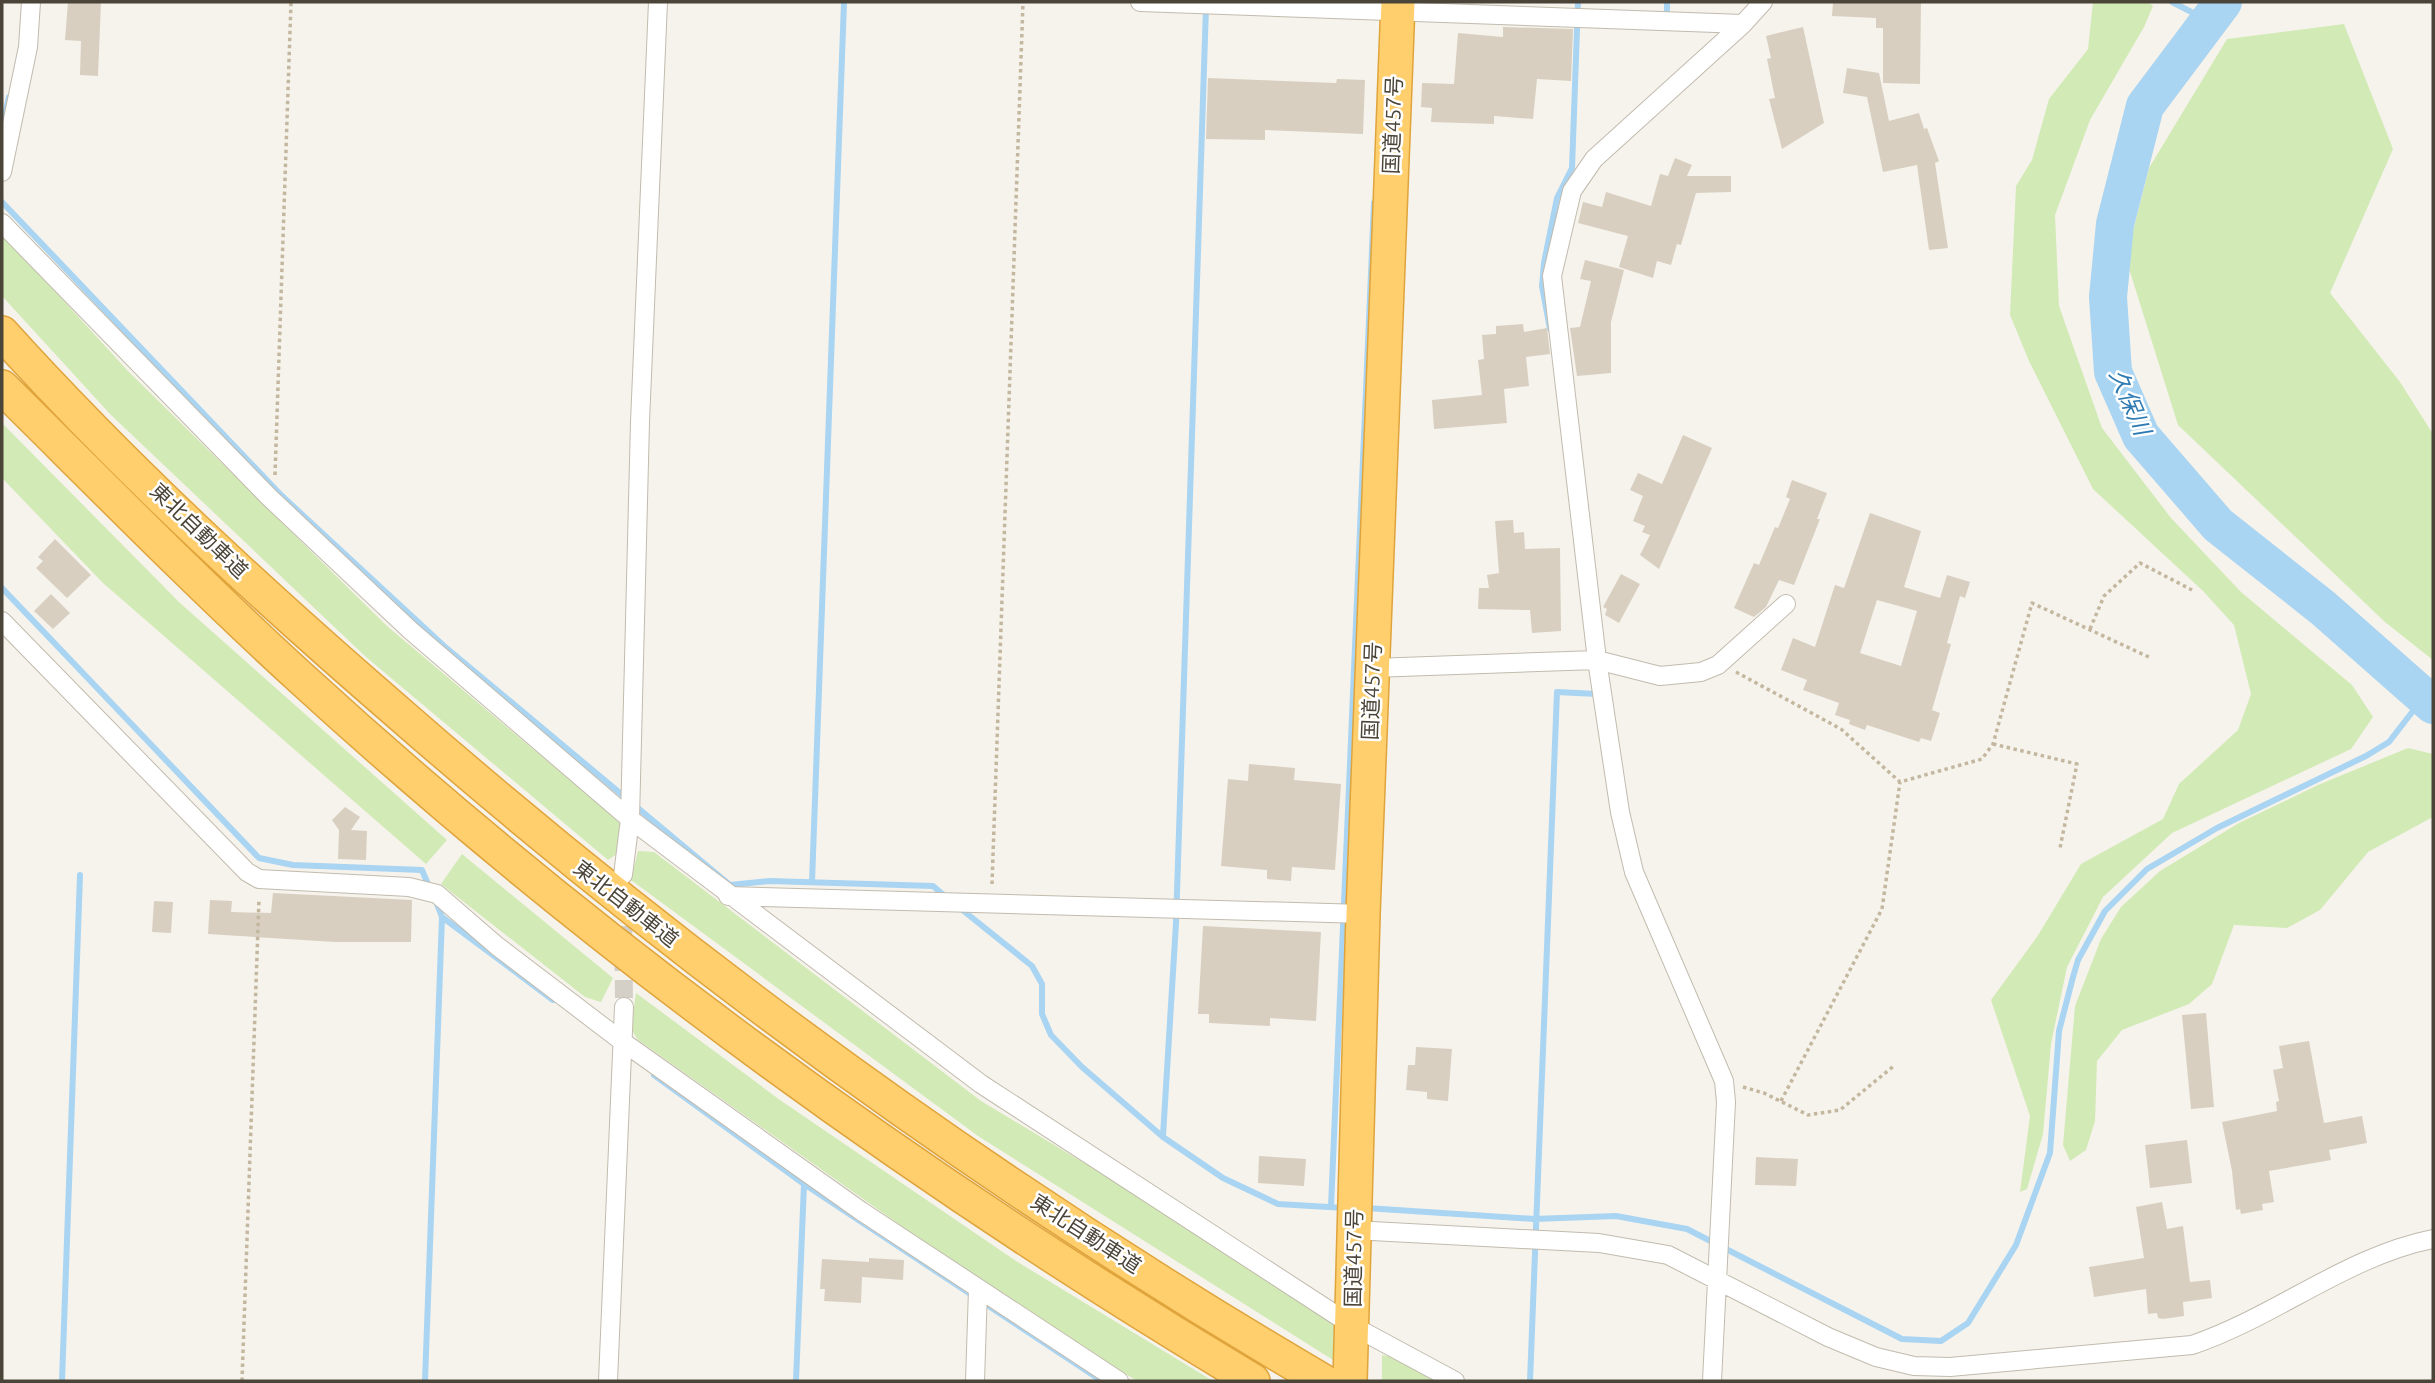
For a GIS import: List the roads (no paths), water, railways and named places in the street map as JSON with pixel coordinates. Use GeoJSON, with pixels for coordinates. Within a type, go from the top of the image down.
{"type":"FeatureCollection","features":[{"type":"Feature","properties":{"kind":"highway","name":"国道457号"},"geometry":{"type":"LineString","coordinates":[[1330,1380],[1353,1326],[1353,1230],[1363,914],[1398,6]]}},
{"type":"Feature","properties":{"kind":"highway","name":"東北自動車道"},"geometry":{"type":"LineString","coordinates":[[2,333],[194,527],[327,651],[531,829],[730,985],[947,1142],[1131,1264],[1330,1380]]}},
{"type":"Feature","properties":{"kind":"highway","name":"東北自動車道"},"geometry":{"type":"LineString","coordinates":[[2,387],[303,680],[518,865],[712,1018],[928,1171],[1115,1298],[1253,1381]]}},
{"type":"Feature","properties":{"kind":"street"},"geometry":{"type":"LineString","coordinates":[[2,172],[28,47],[31,2]]}},
{"type":"Feature","properties":{"kind":"street"},"geometry":{"type":"LineString","coordinates":[[623,875],[630,819],[640,422],[658,2]]}},
{"type":"Feature","properties":{"kind":"street"},"geometry":{"type":"LineString","coordinates":[[1140,2],[1398,6],[1743,24]]}},
{"type":"Feature","properties":{"kind":"street"},"geometry":{"type":"LineString","coordinates":[[1712,1381],[1726,1102],[1724,1081],[1634,872],[1620,811],[1597,660],[1552,276],[1572,191],[1594,159],[1743,24],[1763,2]]}},
{"type":"Feature","properties":{"kind":"street"},"geometry":{"type":"LineString","coordinates":[[2,223],[269,498],[410,630],[630,819],[728,896],[981,1084],[1353,1326],[1455,1381]]}},
{"type":"Feature","properties":{"kind":"street"},"geometry":{"type":"LineString","coordinates":[[1373,668],[1597,660],[1660,676],[1701,672],[1718,665],[1786,604]]}},
{"type":"Feature","properties":{"kind":"street"},"geometry":{"type":"LineString","coordinates":[[2,621],[233,859],[259,879],[409,887],[438,894],[497,946],[623,1042],[861,1211],[1119,1381]]}},
{"type":"Feature","properties":{"kind":"street"},"geometry":{"type":"LineString","coordinates":[[728,896],[1363,914]]}},
{"type":"Feature","properties":{"kind":"street"},"geometry":{"type":"LineString","coordinates":[[608,1381],[624,1007]]}},
{"type":"Feature","properties":{"kind":"street"},"geometry":{"type":"LineString","coordinates":[[1353,1230],[1599,1243],[1668,1255],[1828,1337],[1876,1357],[1914,1366],[1950,1367],[2192,1345],[2229,1332],[2385,1254],[2409,1244],[2433,1239]]}},
{"type":"Feature","properties":{"kind":"street"},"geometry":{"type":"LineString","coordinates":[[975,1381],[978,1289]]}},
{"type":"Feature","properties":{"kind":"waterway"},"geometry":{"type":"LineString","coordinates":[[812,882],[844,2]]}},
{"type":"Feature","properties":{"kind":"waterway"},"geometry":{"type":"LineString","coordinates":[[1550,329],[1542,286],[1557,198],[1572,168],[1578,2]]}},
{"type":"Feature","properties":{"kind":"waterway"},"geometry":{"type":"LineString","coordinates":[[1667,2],[1667,13]]}},
{"type":"Feature","properties":{"kind":"waterway"},"geometry":{"type":"LineString","coordinates":[[2172,2],[2207,20]]}},
{"type":"Feature","properties":{"kind":"waterway","name":"久保川"},"geometry":{"type":"LineString","coordinates":[[2223,2],[2145,106],[2115,224],[2108,297],[2113,372],[2141,436],[2218,525],[2323,608],[2433,705]]}},
{"type":"Feature","properties":{"kind":"waterway"},"geometry":{"type":"LineString","coordinates":[[1163,1136],[1176,923],[1206,7]]}},
{"type":"Feature","properties":{"kind":"waterway"},"geometry":{"type":"LineString","coordinates":[[2,129],[9,97]]}},
{"type":"Feature","properties":{"kind":"waterway"},"geometry":{"type":"LineString","coordinates":[[2,202],[281,495],[444,646],[730,885],[770,881],[933,886],[946,897]]}},
{"type":"Feature","properties":{"kind":"waterway"},"geometry":{"type":"LineString","coordinates":[[1331,1207],[1374,203]]}},
{"type":"Feature","properties":{"kind":"waterway"},"geometry":{"type":"LineString","coordinates":[[2,588],[259,858],[293,865],[422,870],[430,889]]}},
{"type":"Feature","properties":{"kind":"waterway"},"geometry":{"type":"LineString","coordinates":[[1530,1381],[1557,692],[1597,694],[1596,690]]}},
{"type":"Feature","properties":{"kind":"waterway"},"geometry":{"type":"LineString","coordinates":[[1366,1208],[1534,1219],[1616,1216],[1687,1229],[1902,1339],[1941,1341],[1968,1323],[2016,1245],[2050,1153],[2059,1031],[2073,977],[2078,960],[2105,911],[2147,869],[2217,828],[2366,756],[2389,742],[2423,698]]}},
{"type":"Feature","properties":{"kind":"waterway"},"geometry":{"type":"LineString","coordinates":[[62,1381],[80,875]]}},
{"type":"Feature","properties":{"kind":"waterway"},"geometry":{"type":"LineString","coordinates":[[425,1381],[442,917],[435,899]]}},
{"type":"Feature","properties":{"kind":"waterway"},"geometry":{"type":"LineString","coordinates":[[960,908],[1032,966],[1042,984],[1042,1014],[1051,1035],[1082,1067],[1163,1137],[1223,1178],[1278,1204],[1345,1208]]}},
{"type":"Feature","properties":{"kind":"waterway"},"geometry":{"type":"LineString","coordinates":[[442,917],[553,1000]]}},
{"type":"Feature","properties":{"kind":"waterway"},"geometry":{"type":"LineString","coordinates":[[654,1075],[804,1184],[796,1381]]}},
{"type":"Feature","properties":{"kind":"waterway"},"geometry":{"type":"LineString","coordinates":[[804,1184],[1102,1381]]}},
{"type":"Feature","properties":{"kind":"tunnel"},"geometry":{"type":"LineString","coordinates":[[623,899],[624,1007]]}}]}
